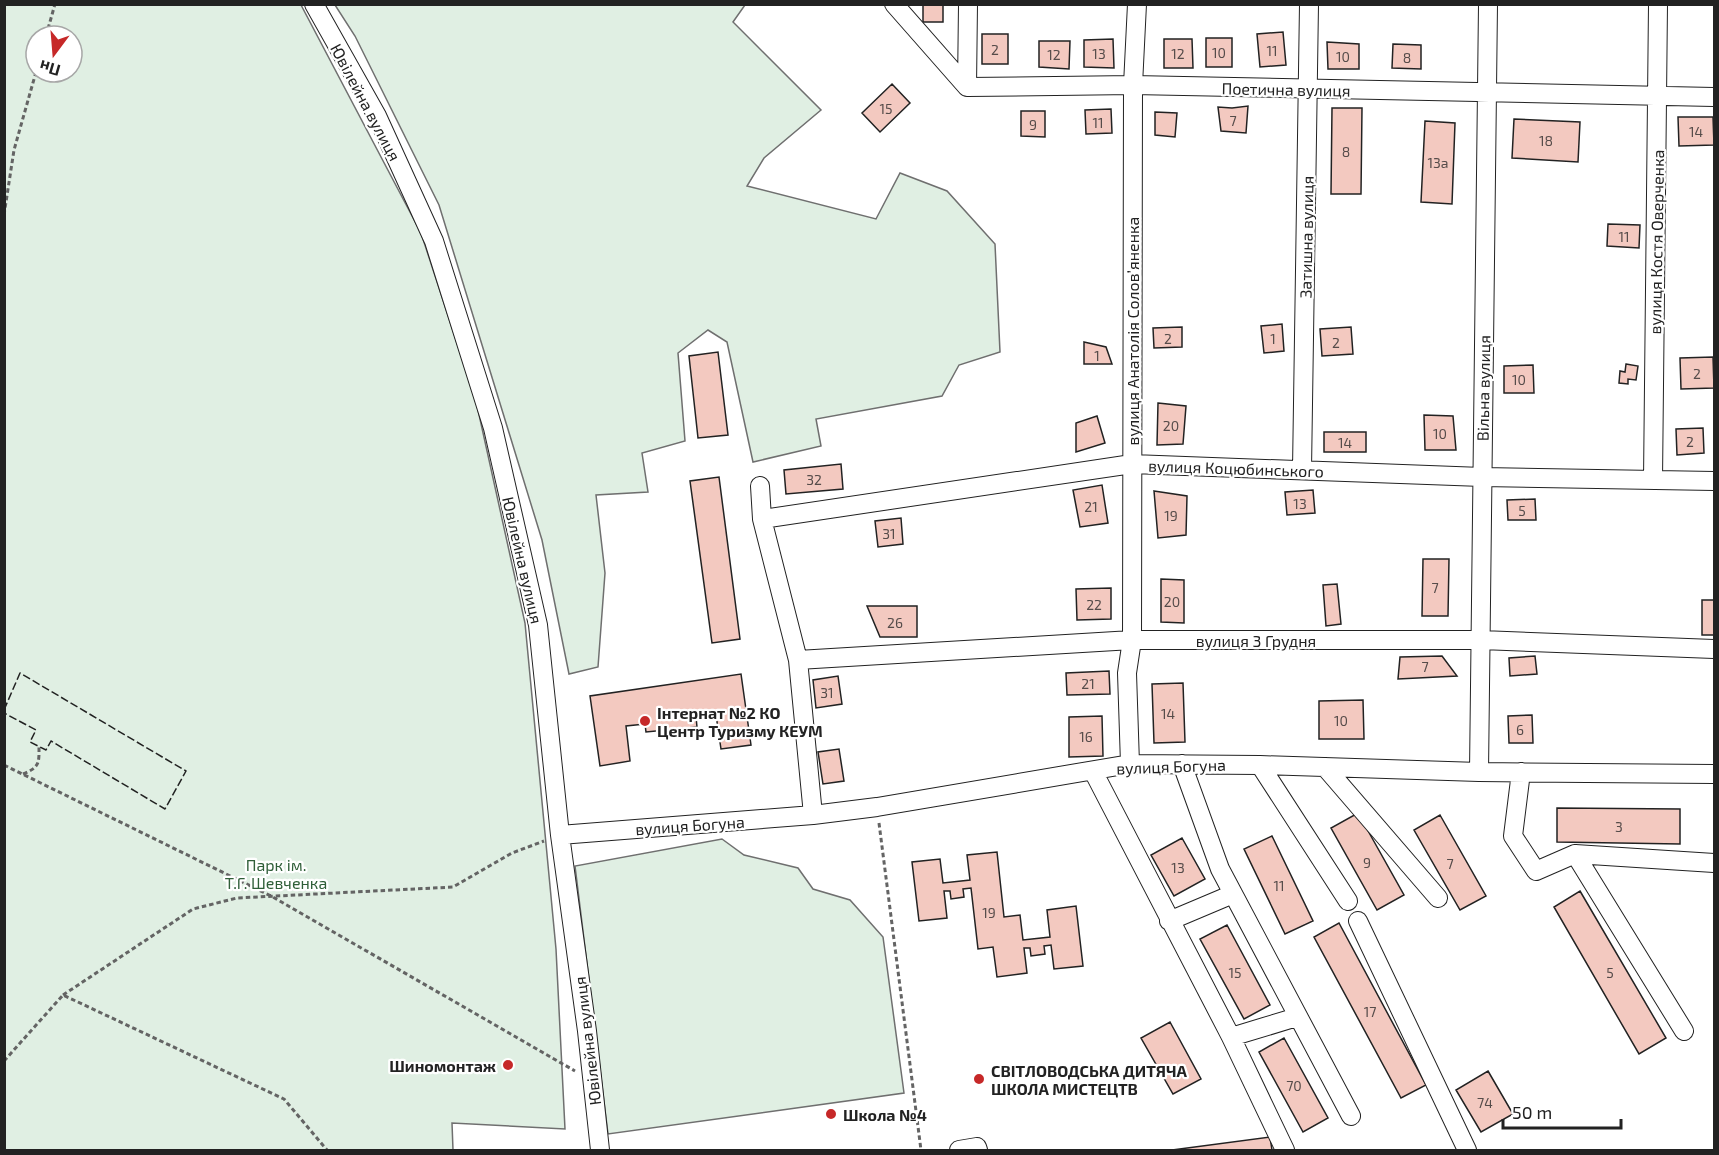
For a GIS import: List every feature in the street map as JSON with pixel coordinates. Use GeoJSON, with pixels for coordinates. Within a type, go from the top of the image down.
{"type":"FeatureCollection","features":[{"type":"Feature","properties":{"kind":"street","name":"Ювілейна вулиця"},"geometry":{"type":"LineString","coordinates":[[314,4],[377,116],[434,241],[493,429],[538,625],[560,835],[600,1150]]}},
{"type":"Feature","properties":{"kind":"street"},"geometry":{"type":"LineString","coordinates":[[894,4],[968,87]]}},
{"type":"Feature","properties":{"kind":"street"},"geometry":{"type":"LineString","coordinates":[[968,4],[968,87]]}},
{"type":"Feature","properties":{"kind":"street","name":"вулиця Анатолія Соловʼяненка"},"geometry":{"type":"LineString","coordinates":[[1130,764],[1127,673],[1132,640],[1133,85],[1137,4]]}},
{"type":"Feature","properties":{"kind":"street","name":"Затишна вулиця"},"geometry":{"type":"LineString","coordinates":[[1302,470],[1310,4]]}},
{"type":"Feature","properties":{"kind":"street","name":"Вільна вулиця"},"geometry":{"type":"LineString","coordinates":[[1479,772],[1488,4]]}},
{"type":"Feature","properties":{"kind":"street","name":"вулиця Костя Оверченка"},"geometry":{"type":"LineString","coordinates":[[1653,480],[1658,4]]}},
{"type":"Feature","properties":{"kind":"street","name":"Поетична вулиця"},"geometry":{"type":"LineString","coordinates":[[968,87],[1133,85],[1714,97]]}},
{"type":"Feature","properties":{"kind":"street","name":"вулиця Коцюбинського"},"geometry":{"type":"LineString","coordinates":[[762,519],[1132,464],[1482,477],[1714,481]]}},
{"type":"Feature","properties":{"kind":"street"},"geometry":{"type":"LineString","coordinates":[[760,486],[762,519],[798,660],[813,815]]}},
{"type":"Feature","properties":{"kind":"street","name":"вулиця 3 Грудня"},"geometry":{"type":"LineString","coordinates":[[798,660],[1132,640],[1480,640],[1714,649]]}},
{"type":"Feature","properties":{"kind":"street","name":"вулиця Богуна"},"geometry":{"type":"LineString","coordinates":[[560,835],[813,815],[877,807],[1130,764],[1260,765],[1479,772],[1714,774]]}},
{"type":"Feature","properties":{"kind":"street"},"geometry":{"type":"LineString","coordinates":[[1182,764],[1220,869],[1351,1116]]}},
{"type":"Feature","properties":{"kind":"street"},"geometry":{"type":"LineString","coordinates":[[1260,765],[1348,901]]}},
{"type":"Feature","properties":{"kind":"street"},"geometry":{"type":"LineString","coordinates":[[1325,768],[1438,898]]}},
{"type":"Feature","properties":{"kind":"street"},"geometry":{"type":"LineString","coordinates":[[1093,771],[1169,921],[1231,1036],[1286,1150]]}},
{"type":"Feature","properties":{"kind":"street"},"geometry":{"type":"LineString","coordinates":[[1521,772],[1513,836],[1536,871],[1575,854],[1714,863]]}},
{"type":"Feature","properties":{"kind":"street"},"geometry":{"type":"LineString","coordinates":[[1575,854],[1684,1031]]}},
{"type":"Feature","properties":{"kind":"street"},"geometry":{"type":"LineString","coordinates":[[1169,921],[1233,894]]}},
{"type":"Feature","properties":{"kind":"street"},"geometry":{"type":"LineString","coordinates":[[1358,921],[1467,1150]]}},
{"type":"Feature","properties":{"kind":"street"},"geometry":{"type":"LineString","coordinates":[[1231,1036],[1297,1017]]}},
{"type":"Feature","properties":{"kind":"street"},"geometry":{"type":"LineString","coordinates":[[959,1150],[977,1147],[978,1150]]}},
{"type":"Feature","properties":{"kind":"path"},"geometry":{"type":"LineString","coordinates":[[49,24],[55,4]]}},
{"type":"Feature","properties":{"kind":"path"},"geometry":{"type":"LineString","coordinates":[[4,215],[14,150],[33,84]]}},
{"type":"Feature","properties":{"kind":"path"},"geometry":{"type":"LineString","coordinates":[[23,774],[33,770],[39,762],[39,746]]}},
{"type":"Feature","properties":{"kind":"path"},"geometry":{"type":"LineString","coordinates":[[4,765],[272,896],[592,1080]]}},
{"type":"Feature","properties":{"kind":"path"},"geometry":{"type":"LineString","coordinates":[[877,807],[921,1150]]}},
{"type":"Feature","properties":{"kind":"path"},"geometry":{"type":"LineString","coordinates":[[4,1061],[63,995],[193,909],[237,898],[453,887],[512,853],[560,835]]}},
{"type":"Feature","properties":{"kind":"path"},"geometry":{"type":"LineString","coordinates":[[63,995],[284,1099],[327,1150]]}},
{"type":"Feature","properties":{"kind":"green space","name":"Парк ім. Т.Г. Шевченка"},"geometry":{"type":"Polygon","coordinates":[[[5,5],[301,5],[421,233],[476,401],[525,623],[556,949],[565,1129],[452,1123],[453,1150],[5,1150],[5,5]]]}},
{"type":"Feature","properties":{"kind":"green space"},"geometry":{"type":"Polygon","coordinates":[[[335,5],[745,5],[733,22],[821,110],[764,158],[747,186],[876,219],[900,173],[947,191],[995,244],[1000,352],[959,365],[942,396],[816,419],[821,446],[753,462],[727,342],[708,330],[678,353],[685,441],[642,453],[648,492],[596,495],[605,573],[598,667],[569,674],[542,540],[439,205],[355,36],[335,5]]]}},
{"type":"Feature","properties":{"kind":"green space"},"geometry":{"type":"Polygon","coordinates":[[[722,839],[744,855],[798,868],[813,889],[850,900],[883,937],[904,1093],[608,1134],[575,866],[722,839]]]}},
{"type":"Feature","properties":{"kind":"building"},"geometry":{"type":"Polygon","coordinates":[[[923,4],[943,4],[943,22],[923,22],[923,4]]]}},
{"type":"Feature","properties":{"kind":"building"},"geometry":{"type":"Polygon","coordinates":[[[1283,32],[1286,65],[1260,67],[1257,34],[1283,32]]]}},
{"type":"Feature","properties":{"kind":"building"},"geometry":{"type":"Polygon","coordinates":[[[982,34],[1008,34],[1008,64],[982,64],[982,34]]]}},
{"type":"Feature","properties":{"kind":"building"},"geometry":{"type":"Polygon","coordinates":[[[1206,38],[1232,38],[1232,67],[1206,67],[1206,38]]]}},
{"type":"Feature","properties":{"kind":"building"},"geometry":{"type":"Polygon","coordinates":[[[1113,39],[1114,68],[1084,67],[1084,40],[1113,39]]]}},
{"type":"Feature","properties":{"kind":"building"},"geometry":{"type":"Polygon","coordinates":[[[1164,39],[1192,39],[1193,68],[1164,68],[1164,39]]]}},
{"type":"Feature","properties":{"kind":"building"},"geometry":{"type":"Polygon","coordinates":[[[1039,41],[1070,41],[1069,69],[1039,67],[1039,41]]]}},
{"type":"Feature","properties":{"kind":"building"},"geometry":{"type":"Polygon","coordinates":[[[1327,42],[1359,44],[1359,69],[1328,69],[1327,42]]]}},
{"type":"Feature","properties":{"kind":"building"},"geometry":{"type":"Polygon","coordinates":[[[1393,44],[1421,45],[1421,69],[1392,68],[1393,44]]]}},
{"type":"Feature","properties":{"kind":"building"},"geometry":{"type":"Polygon","coordinates":[[[892,84],[910,103],[880,132],[862,113],[892,84]]]}},
{"type":"Feature","properties":{"kind":"building"},"geometry":{"type":"Polygon","coordinates":[[[1248,106],[1246,133],[1221,131],[1218,107],[1248,106]]]}},
{"type":"Feature","properties":{"kind":"building"},"geometry":{"type":"Polygon","coordinates":[[[1332,108],[1362,108],[1361,194],[1331,194],[1332,108]]]}},
{"type":"Feature","properties":{"kind":"building"},"geometry":{"type":"Polygon","coordinates":[[[1111,109],[1112,133],[1086,134],[1085,110],[1111,109]]]}},
{"type":"Feature","properties":{"kind":"building"},"geometry":{"type":"Polygon","coordinates":[[[1021,111],[1045,111],[1045,137],[1021,136],[1021,111]]]}},
{"type":"Feature","properties":{"kind":"building"},"geometry":{"type":"Polygon","coordinates":[[[1155,112],[1177,113],[1175,137],[1155,135],[1155,112]]]}},
{"type":"Feature","properties":{"kind":"building"},"geometry":{"type":"Polygon","coordinates":[[[1678,117],[1713,117],[1714,145],[1679,146],[1678,117]]]}},
{"type":"Feature","properties":{"kind":"building"},"geometry":{"type":"Polygon","coordinates":[[[1514,119],[1580,122],[1578,162],[1512,158],[1514,119]]]}},
{"type":"Feature","properties":{"kind":"building"},"geometry":{"type":"Polygon","coordinates":[[[1425,121],[1455,123],[1452,204],[1421,202],[1425,121]]]}},
{"type":"Feature","properties":{"kind":"building"},"geometry":{"type":"Polygon","coordinates":[[[1608,224],[1640,225],[1639,248],[1607,246],[1608,224]]]}},
{"type":"Feature","properties":{"kind":"building"},"geometry":{"type":"Polygon","coordinates":[[[1282,324],[1284,351],[1264,353],[1261,326],[1282,324]]]}},
{"type":"Feature","properties":{"kind":"building"},"geometry":{"type":"Polygon","coordinates":[[[1182,327],[1182,347],[1154,348],[1153,328],[1182,327]]]}},
{"type":"Feature","properties":{"kind":"building"},"geometry":{"type":"Polygon","coordinates":[[[1351,327],[1353,354],[1322,356],[1320,329],[1351,327]]]}},
{"type":"Feature","properties":{"kind":"building"},"geometry":{"type":"Polygon","coordinates":[[[1084,342],[1106,347],[1112,364],[1084,364],[1084,342]]]}},
{"type":"Feature","properties":{"kind":"building"},"geometry":{"type":"Polygon","coordinates":[[[718,352],[728,435],[698,438],[689,356],[718,352]]]}},
{"type":"Feature","properties":{"kind":"building"},"geometry":{"type":"Polygon","coordinates":[[[1713,357],[1714,388],[1681,389],[1680,358],[1713,357]]]}},
{"type":"Feature","properties":{"kind":"building"},"geometry":{"type":"Polygon","coordinates":[[[1626,364],[1638,366],[1636,380],[1628,379],[1628,384],[1619,383],[1620,371],[1625,372],[1626,364]]]}},
{"type":"Feature","properties":{"kind":"building"},"geometry":{"type":"Polygon","coordinates":[[[1533,365],[1534,393],[1504,393],[1504,366],[1533,365]]]}},
{"type":"Feature","properties":{"kind":"building"},"geometry":{"type":"Polygon","coordinates":[[[1158,403],[1186,406],[1183,444],[1157,445],[1158,403]]]}},
{"type":"Feature","properties":{"kind":"building"},"geometry":{"type":"Polygon","coordinates":[[[1424,415],[1453,416],[1456,450],[1425,450],[1424,415]]]}},
{"type":"Feature","properties":{"kind":"building"},"geometry":{"type":"Polygon","coordinates":[[[1097,416],[1105,443],[1076,452],[1076,423],[1097,416]]]}},
{"type":"Feature","properties":{"kind":"building"},"geometry":{"type":"Polygon","coordinates":[[[1703,428],[1704,453],[1677,455],[1676,429],[1703,428]]]}},
{"type":"Feature","properties":{"kind":"building"},"geometry":{"type":"Polygon","coordinates":[[[1324,432],[1366,432],[1366,452],[1324,452],[1324,432]]]}},
{"type":"Feature","properties":{"kind":"building"},"geometry":{"type":"Polygon","coordinates":[[[841,464],[843,489],[786,494],[784,470],[841,464]]]}},
{"type":"Feature","properties":{"kind":"building"},"geometry":{"type":"Polygon","coordinates":[[[719,477],[740,639],[712,643],[690,481],[719,477]]]}},
{"type":"Feature","properties":{"kind":"building"},"geometry":{"type":"Polygon","coordinates":[[[1102,485],[1108,523],[1080,527],[1073,490],[1102,485]]]}},
{"type":"Feature","properties":{"kind":"building"},"geometry":{"type":"Polygon","coordinates":[[[1313,490],[1315,513],[1287,515],[1285,492],[1313,490]]]}},
{"type":"Feature","properties":{"kind":"building"},"geometry":{"type":"Polygon","coordinates":[[[1154,491],[1187,496],[1186,535],[1158,538],[1154,491]]]}},
{"type":"Feature","properties":{"kind":"building"},"geometry":{"type":"Polygon","coordinates":[[[1535,499],[1536,520],[1508,520],[1507,500],[1535,499]]]}},
{"type":"Feature","properties":{"kind":"building"},"geometry":{"type":"Polygon","coordinates":[[[901,518],[903,544],[878,547],[875,521],[901,518]]]}},
{"type":"Feature","properties":{"kind":"building"},"geometry":{"type":"Polygon","coordinates":[[[1423,559],[1449,559],[1448,616],[1422,616],[1423,559]]]}},
{"type":"Feature","properties":{"kind":"building"},"geometry":{"type":"Polygon","coordinates":[[[1161,579],[1184,580],[1184,623],[1161,622],[1161,579]]]}},
{"type":"Feature","properties":{"kind":"building"},"geometry":{"type":"Polygon","coordinates":[[[1337,584],[1341,624],[1326,626],[1323,585],[1337,584]]]}},
{"type":"Feature","properties":{"kind":"building"},"geometry":{"type":"Polygon","coordinates":[[[1111,588],[1111,619],[1077,620],[1076,589],[1111,588]]]}},
{"type":"Feature","properties":{"kind":"building"},"geometry":{"type":"Polygon","coordinates":[[[1702,600],[1714,600],[1714,635],[1702,635],[1702,600]]]}},
{"type":"Feature","properties":{"kind":"building"},"geometry":{"type":"Polygon","coordinates":[[[867,606],[917,606],[917,637],[880,637],[867,606]]]}},
{"type":"Feature","properties":{"kind":"building"},"geometry":{"type":"Polygon","coordinates":[[[1442,656],[1457,676],[1398,679],[1400,657],[1442,656]]]}},
{"type":"Feature","properties":{"kind":"building"},"geometry":{"type":"Polygon","coordinates":[[[1535,656],[1537,674],[1510,676],[1509,658],[1535,656]]]}},
{"type":"Feature","properties":{"kind":"building"},"geometry":{"type":"Polygon","coordinates":[[[1109,671],[1110,694],[1067,695],[1066,673],[1109,671]]]}},
{"type":"Feature","properties":{"kind":"building","name":"Інтернат №2 КО Центр Туризму КЕУМ"},"geometry":{"type":"Polygon","coordinates":[[[741,674],[751,745],[721,749],[716,715],[696,717],[697,727],[646,732],[645,724],[626,726],[630,761],[600,766],[590,696],[741,674]]]}},
{"type":"Feature","properties":{"kind":"building"},"geometry":{"type":"Polygon","coordinates":[[[838,676],[842,704],[816,708],[813,680],[838,676]]]}},
{"type":"Feature","properties":{"kind":"building"},"geometry":{"type":"Polygon","coordinates":[[[1183,683],[1185,742],[1154,743],[1152,684],[1183,683]]]}},
{"type":"Feature","properties":{"kind":"building"},"geometry":{"type":"Polygon","coordinates":[[[1363,700],[1364,739],[1319,739],[1319,701],[1363,700]]]}},
{"type":"Feature","properties":{"kind":"building"},"geometry":{"type":"Polygon","coordinates":[[[1532,715],[1533,743],[1509,743],[1508,716],[1532,715]]]}},
{"type":"Feature","properties":{"kind":"building"},"geometry":{"type":"Polygon","coordinates":[[[1102,716],[1103,756],[1069,757],[1069,717],[1102,716]]]}},
{"type":"Feature","properties":{"kind":"building"},"geometry":{"type":"Polygon","coordinates":[[[839,749],[844,781],[823,784],[818,752],[839,749]]]}},
{"type":"Feature","properties":{"kind":"building"},"geometry":{"type":"Polygon","coordinates":[[[1557,808],[1680,809],[1680,844],[1557,842],[1557,808]]]}},
{"type":"Feature","properties":{"kind":"building"},"geometry":{"type":"Polygon","coordinates":[[[1358,813],[1404,895],[1377,910],[1331,828],[1358,813]]]}},
{"type":"Feature","properties":{"kind":"building"},"geometry":{"type":"Polygon","coordinates":[[[1440,815],[1486,896],[1460,910],[1414,830],[1440,815]]]}},
{"type":"Feature","properties":{"kind":"building"},"geometry":{"type":"Polygon","coordinates":[[[1272,836],[1313,921],[1285,934],[1244,849],[1272,836]]]}},
{"type":"Feature","properties":{"kind":"building"},"geometry":{"type":"Polygon","coordinates":[[[1182,838],[1205,879],[1174,896],[1151,855],[1182,838]]]}},
{"type":"Feature","properties":{"kind":"building"},"geometry":{"type":"Polygon","coordinates":[[[997,852],[1004,917],[1020,915],[1023,940],[1050,937],[1047,910],[1076,906],[1083,966],[1054,969],[1051,945],[1044,946],[1045,954],[1031,956],[1030,948],[1024,948],[1027,973],[997,977],[993,947],[978,949],[971,888],[963,889],[964,897],[951,899],[950,891],[944,891],[947,918],[919,921],[912,862],[940,859],[943,883],[970,880],[967,855],[997,852]]]}},
{"type":"Feature","properties":{"kind":"building"},"geometry":{"type":"Polygon","coordinates":[[[1580,891],[1666,1038],[1639,1054],[1554,907],[1580,891]]]}},
{"type":"Feature","properties":{"kind":"building"},"geometry":{"type":"Polygon","coordinates":[[[1339,923],[1426,1085],[1401,1098],[1314,937],[1339,923]]]}},
{"type":"Feature","properties":{"kind":"building"},"geometry":{"type":"Polygon","coordinates":[[[1227,925],[1270,1005],[1244,1019],[1200,939],[1227,925]]]}},
{"type":"Feature","properties":{"kind":"building"},"geometry":{"type":"Polygon","coordinates":[[[1170,1022],[1201,1079],[1173,1094],[1141,1038],[1170,1022]]]}},
{"type":"Feature","properties":{"kind":"building"},"geometry":{"type":"Polygon","coordinates":[[[1284,1038],[1328,1118],[1303,1132],[1259,1052],[1284,1038]]]}},
{"type":"Feature","properties":{"kind":"building"},"geometry":{"type":"Polygon","coordinates":[[[1488,1071],[1513,1114],[1481,1132],[1456,1090],[1488,1071]]]}},
{"type":"Feature","properties":{"kind":"building"},"geometry":{"type":"Polygon","coordinates":[[[1270,1137],[1272,1150],[1172,1150],[1270,1137]]]}},
{"type":"Feature","properties":{"kind":"fence"},"geometry":{"type":"LineString","coordinates":[[4,710],[20,673],[186,771],[165,809],[51,741],[46,750],[30,742],[36,730],[4,713]]}},
{"type":"Feature","properties":{"kind":"place","name":"Інтернат №2 КО Центр Туризму КЕУМ"},"geometry":{"type":"Point","coordinates":[645,721]}},
{"type":"Feature","properties":{"kind":"place","name":"Шиномонтаж"},"geometry":{"type":"Point","coordinates":[508,1065]}},
{"type":"Feature","properties":{"kind":"place","name":"СВІТЛОВОДСЬКА ДИТЯЧА ШКОЛА МИСТЕЦТВ"},"geometry":{"type":"Point","coordinates":[979,1079]}},
{"type":"Feature","properties":{"kind":"place","name":"Школа №4"},"geometry":{"type":"Point","coordinates":[831,1114]}}]}
